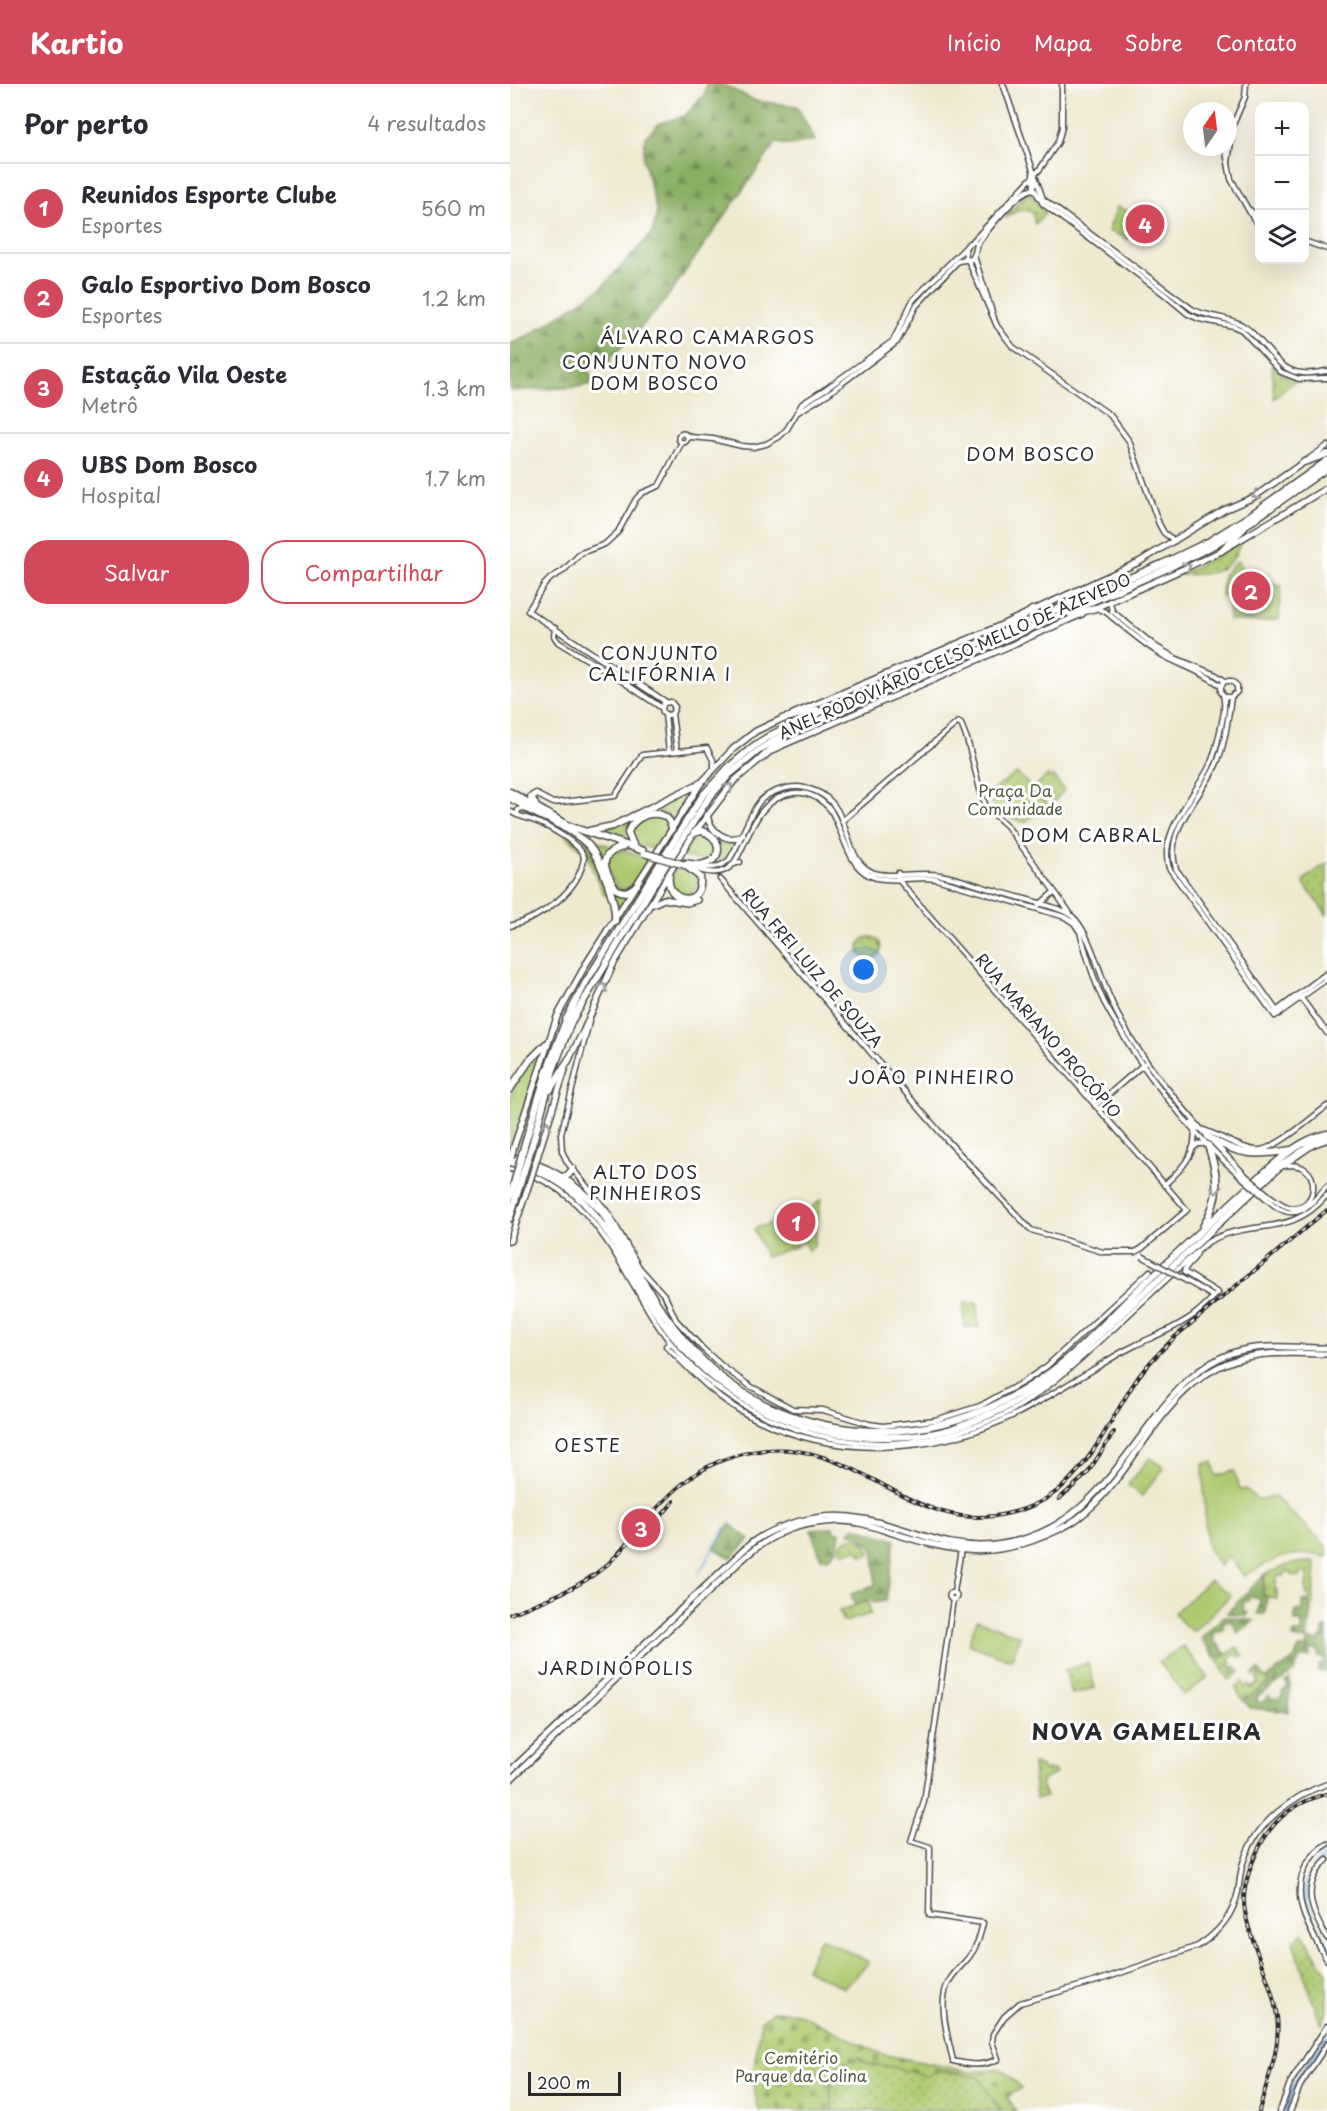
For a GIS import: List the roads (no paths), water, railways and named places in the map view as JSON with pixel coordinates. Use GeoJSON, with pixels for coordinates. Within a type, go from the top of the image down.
{"type":"FeatureCollection","features":[{"type":"Feature","properties":{"kind":"highway"},"geometry":{"type":"LineString","coordinates":[[1304,462],[1327,454]]}},
{"type":"Feature","properties":{"kind":"highway","name":"ANEL RODOVIÁRIO CELSO MELLO DE AZEVEDO"},"geometry":{"type":"LineString","coordinates":[[510,1218],[547,1071],[566,1020],[586,982],[706,797],[729,767],[754,746],[787,727],[1208,542],[1327,461]]}},
{"type":"Feature","properties":{"kind":"highway","name":"ANEL RODOVIÁRIO CELSO MELLO DE AZEVEDO"},"geometry":{"type":"LineString","coordinates":[[528,1144],[571,1022],[706,797],[746,760],[775,740],[796,730],[1166,569],[1212,546],[1327,468]]}},
{"type":"Feature","properties":{"kind":"highway"},"geometry":{"type":"LineString","coordinates":[[1221,551],[1252,520]]}},
{"type":"Feature","properties":{"kind":"highway"},"geometry":{"type":"LineString","coordinates":[[1050,620],[1095,608]]}},
{"type":"Feature","properties":{"kind":"highway"},"geometry":{"type":"LineString","coordinates":[[998,635],[1032,610]]}},
{"type":"Feature","properties":{"kind":"highway"},"geometry":{"type":"LineString","coordinates":[[782,718],[835,705]]}},
{"type":"Feature","properties":{"kind":"highway"},"geometry":{"type":"LineString","coordinates":[[762,758],[796,730]]}},
{"type":"Feature","properties":{"kind":"highway"},"geometry":{"type":"LineString","coordinates":[[584,831],[614,826],[701,783]]}},
{"type":"Feature","properties":{"kind":"highway"},"geometry":{"type":"LineString","coordinates":[[510,792],[569,826],[644,852]]}},
{"type":"Feature","properties":{"kind":"highway"},"geometry":{"type":"LineString","coordinates":[[536,794],[532,795],[531,800],[539,809]]}},
{"type":"Feature","properties":{"kind":"highway"},"geometry":{"type":"LineString","coordinates":[[510,798],[580,837],[595,854],[615,903],[615,921]]}},
{"type":"Feature","properties":{"kind":"highway"},"geometry":{"type":"LineString","coordinates":[[634,847],[628,833],[630,825],[638,819],[652,813],[660,813],[670,820],[672,829]]}},
{"type":"Feature","properties":{"kind":"highway"},"geometry":{"type":"LineString","coordinates":[[567,829],[685,864],[711,862],[717,853],[718,844],[713,836],[705,832],[694,833]]}},
{"type":"Feature","properties":{"kind":"highway"},"geometry":{"type":"LineString","coordinates":[[623,847],[611,849],[606,856],[604,864],[610,881],[616,889],[623,893],[637,885]]}},
{"type":"Feature","properties":{"kind":"highway"},"geometry":{"type":"LineString","coordinates":[[669,875],[669,886],[673,893],[680,898],[688,899],[695,896],[701,885],[700,877],[685,864]]}},
{"type":"Feature","properties":{"kind":"highway"},"geometry":{"type":"LineString","coordinates":[[510,1089],[529,1061],[546,1044]]}},
{"type":"Feature","properties":{"kind":"highway"},"geometry":{"type":"LineString","coordinates":[[542,1107],[550,1089],[569,1059]]}},
{"type":"Feature","properties":{"kind":"highway"},"geometry":{"type":"LineString","coordinates":[[510,1160],[540,1165],[584,1193],[602,1212],[670,1325],[707,1365],[744,1394],[779,1413],[818,1424],[850,1430],[905,1431],[948,1423],[983,1412],[1012,1398],[1052,1371],[1291,1150],[1327,1132]]}},
{"type":"Feature","properties":{"kind":"highway"},"geometry":{"type":"LineString","coordinates":[[1208,1137],[1226,1147],[1247,1154],[1260,1155],[1291,1150]]}},
{"type":"Feature","properties":{"kind":"highway"},"geometry":{"type":"LineString","coordinates":[[510,1160],[539,1171],[559,1182],[580,1198],[597,1216],[660,1319],[705,1370],[741,1398],[778,1418],[816,1431],[872,1438],[906,1437],[949,1430],[1014,1403],[1055,1376],[1278,1168],[1313,1144],[1327,1139]]}},
{"type":"Feature","properties":{"kind":"highway"},"geometry":{"type":"LineString","coordinates":[[1200,1232],[1212,1212],[1217,1188],[1216,1172],[1209,1145]]}},
{"type":"Feature","properties":{"kind":"highway"},"geometry":{"type":"LineString","coordinates":[[562,1177],[568,1175],[573,1169]]}},
{"type":"Feature","properties":{"kind":"highway","name":"ANEL RODOVIÁRIO CELSO MELLO DE AZEVEDO"},"geometry":{"type":"LineString","coordinates":[[510,1197],[518,1181]]}},
{"type":"Feature","properties":{"kind":"highway"},"geometry":{"type":"LineString","coordinates":[[1162,1268],[1163,1258]]}},
{"type":"Feature","properties":{"kind":"highway"},"geometry":{"type":"LineString","coordinates":[[1150,1271],[1162,1268]]}},
{"type":"Feature","properties":{"kind":"main road","name":"ANEL RODOVIÁRIO CELSO MELLO DE AZEVEDO"},"geometry":{"type":"LineString","coordinates":[[510,1160],[546,1044],[568,995],[701,783],[715,765],[733,749],[756,731],[782,718],[1032,610],[1162,550],[1224,510],[1275,483],[1304,462]]}},
{"type":"Feature","properties":{"kind":"main road","name":"ANEL RODOVIÁRIO CELSO MELLO DE AZEVEDO"},"geometry":{"type":"LineString","coordinates":[[510,1240],[553,1102],[569,1059],[614,965],[694,833],[734,781],[762,758],[783,745],[1221,551],[1327,488]]}},
{"type":"Feature","properties":{"kind":"main road"},"geometry":{"type":"LineString","coordinates":[[707,814],[711,827],[724,837],[730,840],[742,835]]}},
{"type":"Feature","properties":{"kind":"main road"},"geometry":{"type":"LineString","coordinates":[[650,907],[664,899],[687,903],[697,900]]}},
{"type":"Feature","properties":{"kind":"main road"},"geometry":{"type":"LineString","coordinates":[[510,1771],[747,1546],[765,1534],[807,1519],[843,1516],[865,1519],[961,1548],[1021,1540],[1062,1522],[1081,1509],[1107,1482],[1176,1391],[1203,1368],[1242,1350],[1327,1348]]}},
{"type":"Feature","properties":{"kind":"main road"},"geometry":{"type":"LineString","coordinates":[[510,1780],[691,1608],[774,1536],[793,1527],[847,1521],[942,1548],[998,1550],[1022,1545],[1064,1528],[1084,1514],[1112,1485],[1174,1401],[1206,1372],[1253,1355],[1327,1354]]}},
{"type":"Feature","properties":{"kind":"street"},"geometry":{"type":"LineString","coordinates":[[1003,84],[1031,164],[1037,171],[1035,187],[1040,201],[1051,211],[1191,315],[1242,330],[1281,372],[1299,379],[1327,378]]}},
{"type":"Feature","properties":{"kind":"street"},"geometry":{"type":"LineString","coordinates":[[1062,84],[1062,127],[1058,142],[1018,195],[975,243],[974,256],[996,326],[1013,347],[1110,415],[1123,430],[1164,533],[1162,550]]}},
{"type":"Feature","properties":{"kind":"street"},"geometry":{"type":"LineString","coordinates":[[1237,116],[1245,97],[1246,84]]}},
{"type":"Feature","properties":{"kind":"street"},"geometry":{"type":"LineString","coordinates":[[1226,156],[1232,179],[1255,220]]}},
{"type":"Feature","properties":{"kind":"street"},"geometry":{"type":"LineString","coordinates":[[1227,162],[1228,156]]}},
{"type":"Feature","properties":{"kind":"street"},"geometry":{"type":"LineString","coordinates":[[1031,164],[1037,171],[1035,187],[1042,199],[1192,309],[1202,315],[1235,321],[1252,331],[1274,357],[1288,369],[1303,374],[1327,371]]}},
{"type":"Feature","properties":{"kind":"street"},"geometry":{"type":"LineString","coordinates":[[1018,195],[1035,187]]}},
{"type":"Feature","properties":{"kind":"street"},"geometry":{"type":"LineString","coordinates":[[1249,209],[1255,215]]}},
{"type":"Feature","properties":{"kind":"street"},"geometry":{"type":"LineString","coordinates":[[1051,211],[1057,211]]}},
{"type":"Feature","properties":{"kind":"street"},"geometry":{"type":"LineString","coordinates":[[677,751],[672,714],[675,709],[674,705],[666,702],[642,684],[528,611],[551,578],[563,571],[581,553],[605,544],[618,532],[636,499],[642,493],[659,486],[678,449],[681,434],[742,446],[759,446],[779,437],[802,404],[893,341],[913,300],[969,243],[975,243]]}},
{"type":"Feature","properties":{"kind":"street"},"geometry":{"type":"LineString","coordinates":[[1309,243],[1327,249]]}},
{"type":"Feature","properties":{"kind":"street"},"geometry":{"type":"LineString","coordinates":[[965,248],[967,260],[994,319]]}},
{"type":"Feature","properties":{"kind":"street"},"geometry":{"type":"LineString","coordinates":[[796,413],[829,393],[897,342],[916,306],[958,261],[974,256]]}},
{"type":"Feature","properties":{"kind":"street"},"geometry":{"type":"LineString","coordinates":[[681,441],[688,437]]}},
{"type":"Feature","properties":{"kind":"street"},"geometry":{"type":"LineString","coordinates":[[1304,462],[1327,446]]}},
{"type":"Feature","properties":{"kind":"street"},"geometry":{"type":"LineString","coordinates":[[1164,533],[1176,541]]}},
{"type":"Feature","properties":{"kind":"street"},"geometry":{"type":"LineString","coordinates":[[1110,602],[1112,611],[1155,646],[1225,681],[1232,681],[1236,686],[1237,692],[1231,697],[1216,765],[1179,828],[1174,842],[1173,860],[1176,869],[1276,1013]]}},
{"type":"Feature","properties":{"kind":"street"},"geometry":{"type":"LineString","coordinates":[[1095,608],[1106,612],[1161,654],[1210,677],[1221,686],[1226,705],[1212,761],[1173,827],[1168,839],[1166,858],[1169,868],[1180,885],[1276,1013]]}},
{"type":"Feature","properties":{"kind":"street"},"geometry":{"type":"LineString","coordinates":[[554,638],[555,628]]}},
{"type":"Feature","properties":{"kind":"street"},"geometry":{"type":"LineString","coordinates":[[554,638],[558,633],[566,636]]}},
{"type":"Feature","properties":{"kind":"street"},"geometry":{"type":"LineString","coordinates":[[554,638],[662,708],[665,714],[669,752]]}},
{"type":"Feature","properties":{"kind":"street"},"geometry":{"type":"LineString","coordinates":[[597,666],[601,659]]}},
{"type":"Feature","properties":{"kind":"street"},"geometry":{"type":"LineString","coordinates":[[1221,686],[1225,681]]}},
{"type":"Feature","properties":{"kind":"street"},"geometry":{"type":"LineString","coordinates":[[637,690],[642,684]]}},
{"type":"Feature","properties":{"kind":"street"},"geometry":{"type":"LineString","coordinates":[[1223,695],[1231,697]]}},
{"type":"Feature","properties":{"kind":"street"},"geometry":{"type":"LineString","coordinates":[[662,708],[666,702]]}},
{"type":"Feature","properties":{"kind":"street"},"geometry":{"type":"LineString","coordinates":[[665,714],[672,714]]}},
{"type":"Feature","properties":{"kind":"street"},"geometry":{"type":"LineString","coordinates":[[842,821],[958,722],[967,739],[987,808],[1007,826],[1084,933],[1110,999],[1144,1064],[1245,1177]]}},
{"type":"Feature","properties":{"kind":"street"},"geometry":{"type":"LineString","coordinates":[[536,794],[553,803],[615,796],[642,755],[707,748],[715,765]]}},
{"type":"Feature","properties":{"kind":"street"},"geometry":{"type":"LineString","coordinates":[[685,864],[706,868],[722,866],[729,860],[762,800],[787,788],[807,789],[826,797],[834,805],[857,857],[864,867],[876,873],[936,879],[1070,914]]}},
{"type":"Feature","properties":{"kind":"street"},"geometry":{"type":"LineString","coordinates":[[731,866],[765,805],[784,795],[796,792],[813,796],[824,802],[830,809],[853,861],[863,872],[882,879],[898,876]]}},
{"type":"Feature","properties":{"kind":"street"},"geometry":{"type":"LineString","coordinates":[[517,815],[518,810],[523,809],[550,821]]}},
{"type":"Feature","properties":{"kind":"street"},"geometry":{"type":"LineString","coordinates":[[510,811],[539,823],[572,842],[581,850],[584,859],[566,895],[523,922],[510,926]]}},
{"type":"Feature","properties":{"kind":"street"},"geometry":{"type":"LineString","coordinates":[[685,864],[714,873],[724,871],[740,862]]}},
{"type":"Feature","properties":{"kind":"street","name":"RUA MARIANO PROCÓPIO"},"geometry":{"type":"LineString","coordinates":[[898,876],[920,905],[1186,1210],[1135,1252]]}},
{"type":"Feature","properties":{"kind":"street","name":"RUA FREI LUIZ DE SOUZA"},"geometry":{"type":"LineString","coordinates":[[720,879],[945,1138],[1031,1230],[1102,1252],[1135,1252]]}},
{"type":"Feature","properties":{"kind":"street"},"geometry":{"type":"LineString","coordinates":[[1038,906],[1054,892]]}},
{"type":"Feature","properties":{"kind":"street"},"geometry":{"type":"LineString","coordinates":[[1038,906],[1074,923],[1080,932],[1104,1002],[1144,1064],[1209,1145],[1280,1209],[1291,1213],[1305,1209],[1327,1186]]}},
{"type":"Feature","properties":{"kind":"street"},"geometry":{"type":"LineString","coordinates":[[1276,1013],[1327,973]]}},
{"type":"Feature","properties":{"kind":"street"},"geometry":{"type":"LineString","coordinates":[[1276,1013],[1327,979]]}},
{"type":"Feature","properties":{"kind":"street"},"geometry":{"type":"LineString","coordinates":[[1301,998],[1327,1033]]}},
{"type":"Feature","properties":{"kind":"street"},"geometry":{"type":"LineString","coordinates":[[591,1016],[561,1134],[561,1150],[609,1214],[639,1267],[665,1296],[676,1320],[723,1367],[750,1386],[793,1408],[823,1410],[869,1425],[883,1426],[935,1420],[968,1411],[1025,1382],[1067,1349],[1150,1271]]}},
{"type":"Feature","properties":{"kind":"street"},"geometry":{"type":"LineString","coordinates":[[1095,1106],[1144,1064]]}},
{"type":"Feature","properties":{"kind":"street"},"geometry":{"type":"LineString","coordinates":[[1187,1120],[1202,1129],[1248,1148],[1260,1150],[1278,1142],[1327,1106]]}},
{"type":"Feature","properties":{"kind":"street"},"geometry":{"type":"LineString","coordinates":[[1196,1122],[1217,1135]]}},
{"type":"Feature","properties":{"kind":"street"},"geometry":{"type":"LineString","coordinates":[[1164,1185],[1182,1169],[1191,1150],[1194,1129]]}},
{"type":"Feature","properties":{"kind":"street"},"geometry":{"type":"LineString","coordinates":[[1191,1150],[1198,1144],[1209,1145]]}},
{"type":"Feature","properties":{"kind":"street"},"geometry":{"type":"LineString","coordinates":[[1269,1199],[1297,1208],[1307,1202],[1312,1193],[1314,1185],[1306,1169],[1294,1165],[1278,1168]]}},
{"type":"Feature","properties":{"kind":"street"},"geometry":{"type":"LineString","coordinates":[[510,1168],[538,1177],[576,1202],[593,1221],[656,1323],[671,1343],[701,1374],[739,1402],[776,1423],[815,1436],[849,1442],[908,1442],[951,1435],[1014,1410],[1058,1380],[1197,1252],[1220,1236],[1270,1227],[1304,1217],[1327,1195]]}},
{"type":"Feature","properties":{"kind":"street"},"geometry":{"type":"LineString","coordinates":[[1135,1252],[1216,1295]]}},
{"type":"Feature","properties":{"kind":"street"},"geometry":{"type":"LineString","coordinates":[[1197,1252],[1196,1258],[1186,1266],[1184,1272],[1216,1295]]}},
{"type":"Feature","properties":{"kind":"street"},"geometry":{"type":"LineString","coordinates":[[671,1343],[666,1346],[700,1379],[727,1402],[749,1416],[814,1440],[849,1446],[894,1448],[952,1439],[1016,1414],[1133,1346],[1186,1320],[1216,1295]]}},
{"type":"Feature","properties":{"kind":"street"},"geometry":{"type":"LineString","coordinates":[[961,1548],[954,1592],[957,1596],[953,1599],[924,1802],[911,1841],[930,1847],[929,1915],[983,1923],[977,1945],[955,1972],[945,1991],[946,2023],[953,2061],[975,2066],[998,2059],[992,2042],[993,2034],[1004,2017],[1020,2003],[1097,1981],[1204,1942],[1225,1923],[1234,1907],[1244,1858],[1262,1828],[1298,1797],[1327,1784]]}},
{"type":"Feature","properties":{"kind":"street"},"geometry":{"type":"LineString","coordinates":[[1327,1844],[1315,1854],[1299,1883],[1308,1927],[1327,1960]]}},
{"type":"Feature","properties":{"kind":"street"},"geometry":{"type":"LineString","coordinates":[[1327,1860],[1317,1871],[1309,1901],[1327,1938]]}},
{"type":"Feature","properties":{"kind":"street"},"geometry":{"type":"LineString","coordinates":[[1302,1902],[1309,1901]]}},
{"type":"Feature","properties":{"kind":"street"},"geometry":{"type":"LineString","coordinates":[[1280,2111],[1290,2082],[1327,2026]]}},
{"type":"Feature","properties":{"kind":"street"},"geometry":{"type":"LineString","coordinates":[[1290,2111],[1300,2086],[1327,2044]]}},
{"type":"Feature","properties":{"kind":"waterway"},"geometry":{"type":"LineString","coordinates":[[699,1573],[726,1527]]}},
{"type":"Feature","properties":{"kind":"waterway"},"geometry":{"type":"LineString","coordinates":[[1327,1853],[1316,1866],[1306,1888],[1308,1910],[1327,1947]]}},
{"type":"Feature","properties":{"kind":"waterway"},"geometry":{"type":"LineString","coordinates":[[1286,2111],[1296,2082],[1327,2038]]}},
{"type":"Feature","properties":{"kind":"railway"},"geometry":{"type":"LineString","coordinates":[[510,1614],[593,1576],[615,1557],[678,1487],[719,1461],[745,1453],[765,1450],[806,1452],[841,1464],[909,1499],[956,1515],[982,1517],[1010,1513],[1037,1503],[1062,1487],[1085,1462],[1139,1376],[1161,1350],[1327,1210]]}},
{"type":"Feature","properties":{"kind":"railway"},"geometry":{"type":"LineString","coordinates":[[1059,1499],[1087,1474],[1114,1432]]}},
{"type":"Feature","properties":{"kind":"railway"},"geometry":{"type":"LineString","coordinates":[[647,1533],[674,1501]]}},
{"type":"Feature","properties":{"kind":"railway"},"geometry":{"type":"LineString","coordinates":[[1259,2111],[1275,2053],[1278,2029],[1271,1990],[1245,1911],[1246,1883],[1257,1852],[1270,1829],[1300,1804],[1327,1794]]}},
{"type":"Feature","properties":{"kind":"place","name":"UBS Dom Bosco"},"geometry":{"type":"Point","coordinates":[1145,224]}},
{"type":"Feature","properties":{"kind":"place","name":"Galo Esportivo Dom Bosco"},"geometry":{"type":"Point","coordinates":[1251,591]}},
{"type":"Feature","properties":{"kind":"place","name":"Reunidos Esporte Clube"},"geometry":{"type":"Point","coordinates":[796,1222]}},
{"type":"Feature","properties":{"kind":"place","name":"Estação Vila Oeste"},"geometry":{"type":"Point","coordinates":[641,1528]}},
{"type":"Feature","properties":{"kind":"district","name":"ÁLVARO CAMARGOS"},"geometry":{"type":"Point","coordinates":[708,336]}},
{"type":"Feature","properties":{"kind":"district","name":"CONJUNTO NOVO DOM BOSCO"},"geometry":{"type":"Point","coordinates":[655,371]}},
{"type":"Feature","properties":{"kind":"district","name":"DOM BOSCO"},"geometry":{"type":"Point","coordinates":[1031,453]}},
{"type":"Feature","properties":{"kind":"district","name":"CONJUNTO CALIFÓRNIA I"},"geometry":{"type":"Point","coordinates":[660,662]}},
{"type":"Feature","properties":{"kind":"district","name":"DOM CABRAL"},"geometry":{"type":"Point","coordinates":[1092,834]}},
{"type":"Feature","properties":{"kind":"district","name":"JOÃO PINHEIRO"},"geometry":{"type":"Point","coordinates":[932,1076]}},
{"type":"Feature","properties":{"kind":"district","name":"ALTO DOS PINHEIROS"},"geometry":{"type":"Point","coordinates":[646,1181]}},
{"type":"Feature","properties":{"kind":"district","name":"OESTE"},"geometry":{"type":"Point","coordinates":[588,1444]}},
{"type":"Feature","properties":{"kind":"district","name":"JARDINÓPOLIS"},"geometry":{"type":"Point","coordinates":[616,1667]}},
{"type":"Feature","properties":{"kind":"district","name":"NOVA GAMELEIRA"},"geometry":{"type":"Point","coordinates":[1147,1730]}},
{"type":"Feature","properties":{"kind":"park label","name":"Praça Da Comunidade"},"geometry":{"type":"Point","coordinates":[1015,799]}},
{"type":"Feature","properties":{"kind":"park label","name":"Cemitério Parque da Colina"},"geometry":{"type":"Point","coordinates":[801,2066]}}]}
